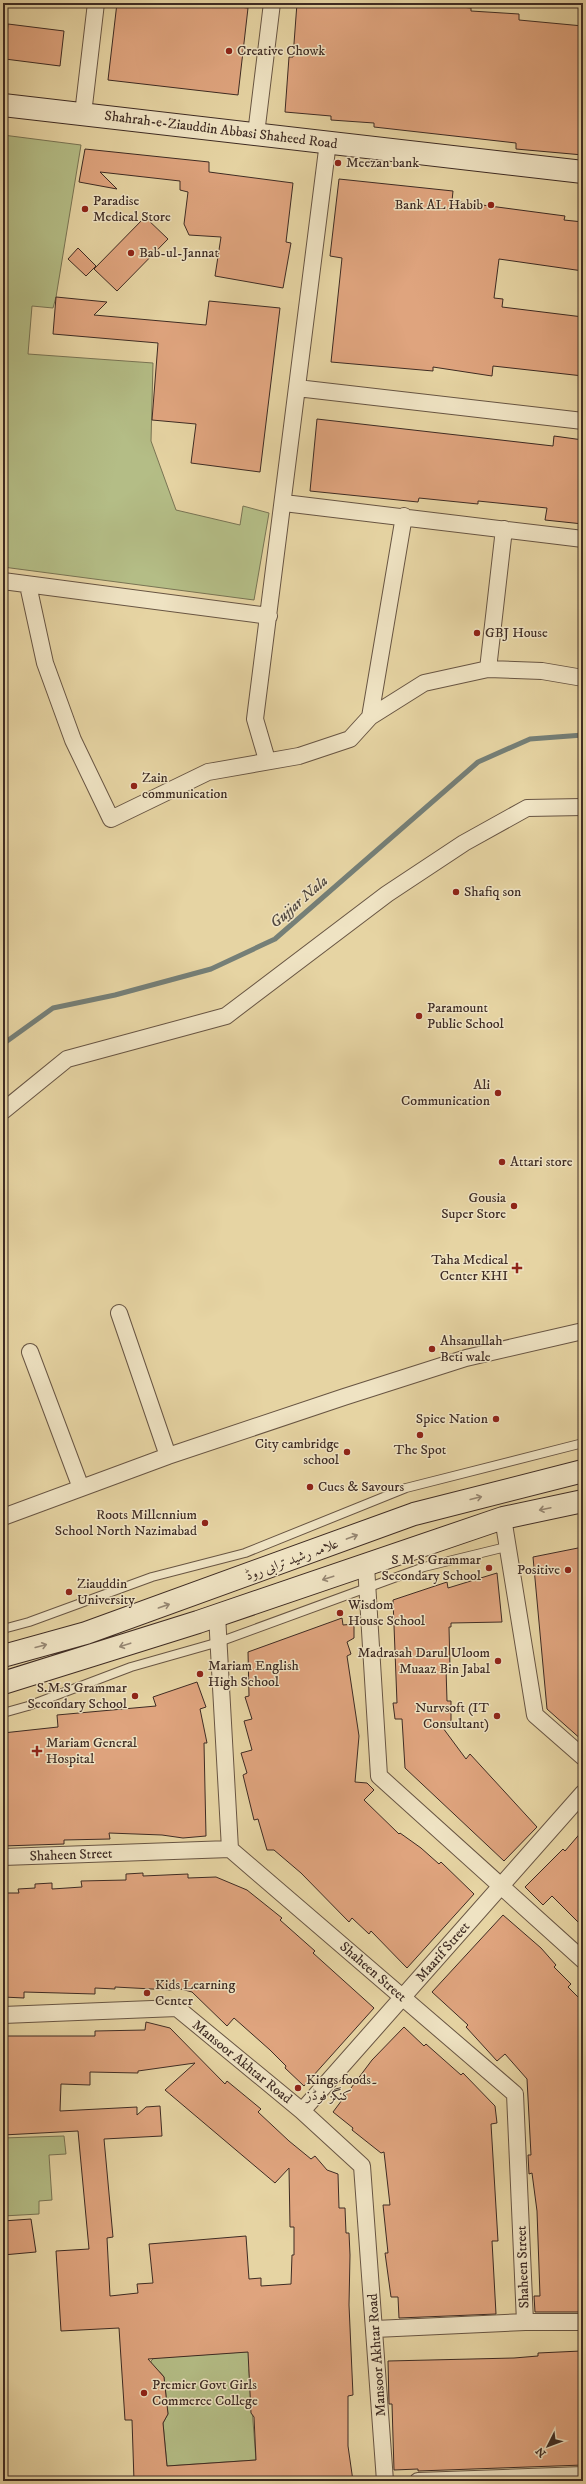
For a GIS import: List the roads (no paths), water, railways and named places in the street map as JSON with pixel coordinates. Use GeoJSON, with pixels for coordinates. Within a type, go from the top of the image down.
{"type":"FeatureCollection","features":[{"type":"Feature","properties":{"kind":"main road","name":"Shahrah-e-Ziauddin Abbasi Shaheed Road"},"geometry":{"type":"LineString","coordinates":[[3,105],[583,172]]}},
{"type":"Feature","properties":{"kind":"main road","name":"علامہ رشید ترابی روڈ"},"geometry":{"type":"LineString","coordinates":[[3,1656],[86,1633],[414,1514],[583,1471]]}},
{"type":"Feature","properties":{"kind":"main road","name":"علامہ رشید ترابی روڈ"},"geometry":{"type":"LineString","coordinates":[[3,1683],[366,1566],[503,1518],[583,1501]]}},
{"type":"Feature","properties":{"kind":"street"},"geometry":{"type":"LineString","coordinates":[[83,114],[96,3]]}},
{"type":"Feature","properties":{"kind":"street"},"geometry":{"type":"LineString","coordinates":[[256,134],[272,3]]}},
{"type":"Feature","properties":{"kind":"street"},"geometry":{"type":"LineString","coordinates":[[267,760],[255,719],[284,503],[328,142]]}},
{"type":"Feature","properties":{"kind":"street"},"geometry":{"type":"LineString","coordinates":[[297,388],[583,421]]}},
{"type":"Feature","properties":{"kind":"street"},"geometry":{"type":"LineString","coordinates":[[284,503],[404,516],[583,539]]}},
{"type":"Feature","properties":{"kind":"street"},"geometry":{"type":"LineString","coordinates":[[370,717],[404,516]]}},
{"type":"Feature","properties":{"kind":"street"},"geometry":{"type":"LineString","coordinates":[[488,670],[504,529]]}},
{"type":"Feature","properties":{"kind":"street"},"geometry":{"type":"LineString","coordinates":[[3,581],[269,616]]}},
{"type":"Feature","properties":{"kind":"street"},"geometry":{"type":"LineString","coordinates":[[28,585],[45,663],[70,733],[112,819],[208,772],[267,760],[300,756],[350,739],[370,717],[424,683],[488,670],[542,671],[583,678]]}},
{"type":"Feature","properties":{"kind":"street"},"geometry":{"type":"LineString","coordinates":[[3,1112],[67,1059],[226,1016],[388,894],[464,843],[527,808],[583,807]]}},
{"type":"Feature","properties":{"kind":"street"},"geometry":{"type":"LineString","coordinates":[[119,1314],[168,1456]]}},
{"type":"Feature","properties":{"kind":"street"},"geometry":{"type":"LineString","coordinates":[[3,1517],[168,1456],[466,1358],[583,1330]]}},
{"type":"Feature","properties":{"kind":"street"},"geometry":{"type":"LineString","coordinates":[[30,1352],[81,1488]]}},
{"type":"Feature","properties":{"kind":"street"},"geometry":{"type":"LineString","coordinates":[[503,1518],[506,1547],[535,1715],[583,1757]]}},
{"type":"Feature","properties":{"kind":"street"},"geometry":{"type":"LineString","coordinates":[[366,1566],[379,1776],[500,1887],[583,1960]]}},
{"type":"Feature","properties":{"kind":"street"},"geometry":{"type":"LineString","coordinates":[[217,1615],[230,1849]]}},
{"type":"Feature","properties":{"kind":"street","name":"Maarif Street"},"geometry":{"type":"LineString","coordinates":[[302,2111],[583,1793]]}},
{"type":"Feature","properties":{"kind":"street","name":"Shaheen Street"},"geometry":{"type":"LineString","coordinates":[[3,1857],[230,1849],[515,2094],[525,2322]]}},
{"type":"Feature","properties":{"kind":"street","name":"Mansoor Akhtar Road"},"geometry":{"type":"LineString","coordinates":[[3,2014],[177,2008],[302,2111],[362,2166],[385,2481]]}},
{"type":"Feature","properties":{"kind":"street"},"geometry":{"type":"LineString","coordinates":[[375,2329],[525,2322],[583,2322]]}},
{"type":"Feature","properties":{"kind":"street"},"geometry":{"type":"LineString","coordinates":[[418,2481],[583,2475]]}},
{"type":"Feature","properties":{"kind":"lane"},"geometry":{"type":"LineString","coordinates":[[3,1629],[29,1622],[152,1577],[245,1553],[406,1488],[583,1443]]}},
{"type":"Feature","properties":{"kind":"lane"},"geometry":{"type":"LineString","coordinates":[[3,1713],[28,1706],[131,1667],[219,1642],[424,1567],[506,1547]]}},
{"type":"Feature","properties":{"kind":"waterway","name":"Gujjar Nala"},"geometry":{"type":"LineString","coordinates":[[3,1044],[53,1008],[115,995],[211,969],[275,939],[478,762],[530,739],[583,735]]}},
{"type":"Feature","properties":{"kind":"place","name":"Creative Chowk"},"geometry":{"type":"Point","coordinates":[229,51]}},
{"type":"Feature","properties":{"kind":"place","name":"Meezan bank"},"geometry":{"type":"Point","coordinates":[338,163]}},
{"type":"Feature","properties":{"kind":"place","name":"Bank AL Habib"},"geometry":{"type":"Point","coordinates":[491,205]}},
{"type":"Feature","properties":{"kind":"place","name":"Paradise Medical Store"},"geometry":{"type":"Point","coordinates":[85,209]}},
{"type":"Feature","properties":{"kind":"place","name":"Bab-ul-Jannat"},"geometry":{"type":"Point","coordinates":[131,253]}},
{"type":"Feature","properties":{"kind":"place","name":"GBJ House"},"geometry":{"type":"Point","coordinates":[477,633]}},
{"type":"Feature","properties":{"kind":"place","name":"Zain communication"},"geometry":{"type":"Point","coordinates":[134,786]}},
{"type":"Feature","properties":{"kind":"place","name":"Shafiq son"},"geometry":{"type":"Point","coordinates":[456,892]}},
{"type":"Feature","properties":{"kind":"place","name":"Paramount Public School"},"geometry":{"type":"Point","coordinates":[419,1016]}},
{"type":"Feature","properties":{"kind":"place","name":"Ali Communication"},"geometry":{"type":"Point","coordinates":[498,1093]}},
{"type":"Feature","properties":{"kind":"place","name":"Attari store"},"geometry":{"type":"Point","coordinates":[502,1162]}},
{"type":"Feature","properties":{"kind":"place","name":"Gousia Super Store"},"geometry":{"type":"Point","coordinates":[514,1206]}},
{"type":"Feature","properties":{"kind":"place","name":"Taha Medical Center KHI"},"geometry":{"type":"Point","coordinates":[517,1268]}},
{"type":"Feature","properties":{"kind":"place","name":"Ahsanullah Beti wale"},"geometry":{"type":"Point","coordinates":[432,1349]}},
{"type":"Feature","properties":{"kind":"place","name":"Spice Nation"},"geometry":{"type":"Point","coordinates":[496,1419]}},
{"type":"Feature","properties":{"kind":"place","name":"The Spot"},"geometry":{"type":"Point","coordinates":[420,1435]}},
{"type":"Feature","properties":{"kind":"place","name":"City cambridge school"},"geometry":{"type":"Point","coordinates":[347,1452]}},
{"type":"Feature","properties":{"kind":"place","name":"Cues & Savours"},"geometry":{"type":"Point","coordinates":[310,1487]}},
{"type":"Feature","properties":{"kind":"place","name":"Roots Millennium School North Nazimabad"},"geometry":{"type":"Point","coordinates":[205,1523]}},
{"type":"Feature","properties":{"kind":"place","name":"S M S Grammar Secondary School"},"geometry":{"type":"Point","coordinates":[489,1568]}},
{"type":"Feature","properties":{"kind":"place","name":"Positive"},"geometry":{"type":"Point","coordinates":[568,1570]}},
{"type":"Feature","properties":{"kind":"place","name":"Ziauddin University"},"geometry":{"type":"Point","coordinates":[69,1592]}},
{"type":"Feature","properties":{"kind":"place","name":"Wisdom House School"},"geometry":{"type":"Point","coordinates":[340,1613]}},
{"type":"Feature","properties":{"kind":"place","name":"Madrasah Darul Uloom Muaaz Bin Jabal"},"geometry":{"type":"Point","coordinates":[498,1661]}},
{"type":"Feature","properties":{"kind":"place","name":"Mariam English High School"},"geometry":{"type":"Point","coordinates":[200,1674]}},
{"type":"Feature","properties":{"kind":"place","name":"S.M.S Grammar Secondary School"},"geometry":{"type":"Point","coordinates":[135,1696]}},
{"type":"Feature","properties":{"kind":"place","name":"Nurvsoft (IT Consultant)"},"geometry":{"type":"Point","coordinates":[497,1716]}},
{"type":"Feature","properties":{"kind":"place","name":"Mariam General Hospital"},"geometry":{"type":"Point","coordinates":[37,1751]}},
{"type":"Feature","properties":{"kind":"place","name":"Kids Learning Center"},"geometry":{"type":"Point","coordinates":[147,1993]}},
{"type":"Feature","properties":{"kind":"place","name":"Kings foods۔ کنگز فوڈز"},"geometry":{"type":"Point","coordinates":[298,2088]}},
{"type":"Feature","properties":{"kind":"place","name":"Premier Govt Girls Commerce College"},"geometry":{"type":"Point","coordinates":[144,2393]}}]}
